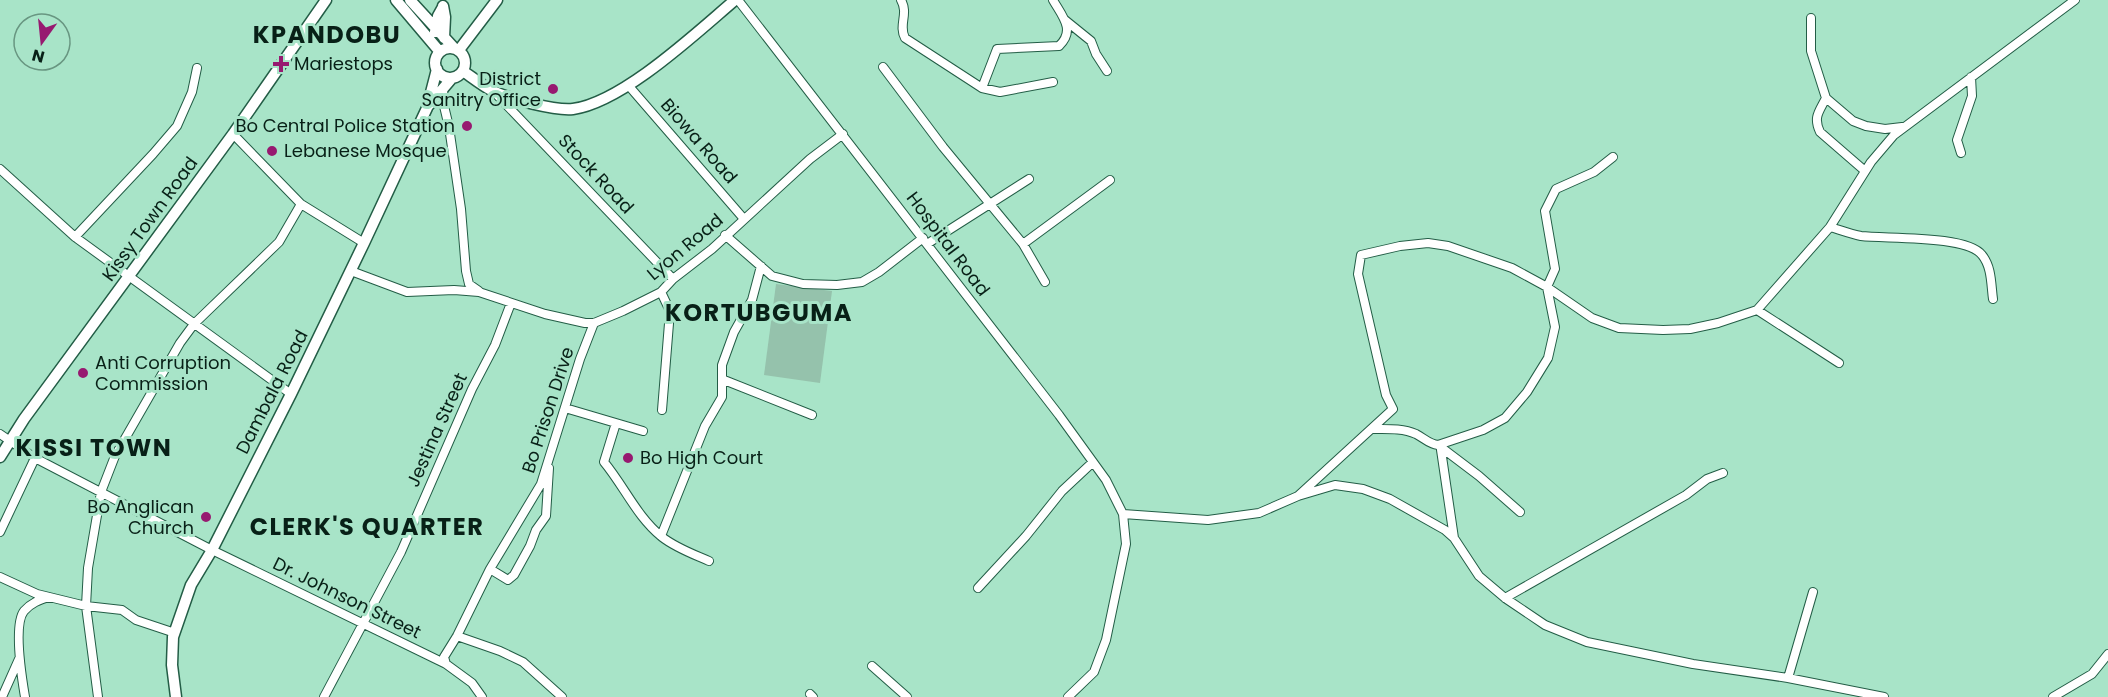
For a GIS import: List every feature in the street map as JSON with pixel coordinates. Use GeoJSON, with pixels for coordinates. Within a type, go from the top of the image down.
{"type":"FeatureCollection","features":[{"type":"Feature","properties":{"kind":"street","name":"Kissy Town Road"},"geometry":{"type":"LineString","coordinates":[[0,457],[129,275],[233,134],[326,0]]}},
{"type":"Feature","properties":{"kind":"street"},"geometry":{"type":"LineString","coordinates":[[396,0],[439,45],[457,49],[466,62],[463,71],[452,78],[444,76],[437,69],[435,61],[439,45],[445,17],[443,4]]}},
{"type":"Feature","properties":{"kind":"street"},"geometry":{"type":"LineString","coordinates":[[410,0],[435,29],[439,45]]}},
{"type":"Feature","properties":{"kind":"street"},"geometry":{"type":"LineString","coordinates":[[457,49],[497,0]]}},
{"type":"Feature","properties":{"kind":"street"},"geometry":{"type":"LineString","coordinates":[[463,71],[494,92],[530,103],[571,109],[588,106],[628,85],[736,0]]}},
{"type":"Feature","properties":{"kind":"street","name":"Hospital Road"},"geometry":{"type":"LineString","coordinates":[[736,0],[843,134],[1093,462],[1106,480],[1123,514]]}},
{"type":"Feature","properties":{"kind":"street"},"geometry":{"type":"LineString","coordinates":[[901,0],[905,9],[902,33],[905,38],[982,88],[1000,92],[1053,82]]}},
{"type":"Feature","properties":{"kind":"street"},"geometry":{"type":"LineString","coordinates":[[982,88],[997,49],[1059,46],[1066,40],[1068,32],[1065,20],[1053,0]]}},
{"type":"Feature","properties":{"kind":"street"},"geometry":{"type":"LineString","coordinates":[[1298,496],[1393,409],[1386,395],[1358,274],[1361,255],[1428,243],[1448,246],[1512,268],[1547,287],[1592,318],[1618,328],[1690,329],[1718,323],[1757,310],[1830,227],[1865,171],[1902,127],[2075,0]]}},
{"type":"Feature","properties":{"kind":"street"},"geometry":{"type":"LineString","coordinates":[[435,29],[443,4]]}},
{"type":"Feature","properties":{"kind":"street"},"geometry":{"type":"LineString","coordinates":[[1811,18],[1811,51],[1826,98],[1853,121],[1866,126],[1885,129],[1902,127]]}},
{"type":"Feature","properties":{"kind":"street"},"geometry":{"type":"LineString","coordinates":[[1065,20],[1091,41],[1107,71]]}},
{"type":"Feature","properties":{"kind":"street"},"geometry":{"type":"LineString","coordinates":[[75,237],[177,126],[192,92],[197,68]]}},
{"type":"Feature","properties":{"kind":"street"},"geometry":{"type":"LineString","coordinates":[[883,68],[943,147],[1023,244],[1045,282]]}},
{"type":"Feature","properties":{"kind":"street","name":"Dambala Road"},"geometry":{"type":"LineString","coordinates":[[176,697],[172,665],[175,633],[191,585],[212,550],[351,271],[427,108],[437,69]]}},
{"type":"Feature","properties":{"kind":"street"},"geometry":{"type":"LineString","coordinates":[[1961,153],[1957,140],[1972,96],[1971,77]]}},
{"type":"Feature","properties":{"kind":"street","name":"Dambala Road"},"geometry":{"type":"LineString","coordinates":[[427,108],[452,78]]}},
{"type":"Feature","properties":{"kind":"street","name":"Biowa Road"},"geometry":{"type":"LineString","coordinates":[[628,85],[744,219]]}},
{"type":"Feature","properties":{"kind":"street"},"geometry":{"type":"LineString","coordinates":[[443,89],[461,209],[466,271],[469,284],[479,292]]}},
{"type":"Feature","properties":{"kind":"street","name":"Stock Road"},"geometry":{"type":"LineString","coordinates":[[494,92],[673,279]]}},
{"type":"Feature","properties":{"kind":"street"},"geometry":{"type":"LineString","coordinates":[[1826,98],[1817,115],[1816,123],[1820,132],[1865,171]]}},
{"type":"Feature","properties":{"kind":"street"},"geometry":{"type":"LineString","coordinates":[[233,134],[302,204],[364,243]]}},
{"type":"Feature","properties":{"kind":"street","name":"Lyon Road"},"geometry":{"type":"LineString","coordinates":[[594,323],[661,292],[673,279],[712,249],[810,159],[843,134]]}},
{"type":"Feature","properties":{"kind":"street"},"geometry":{"type":"LineString","coordinates":[[1440,448],[1505,418],[1527,393],[1548,358],[1556,327],[1547,287],[1555,269],[1545,211],[1552,192],[1594,172],[1614,157]]}},
{"type":"Feature","properties":{"kind":"street"},"geometry":{"type":"LineString","coordinates":[[0,169],[75,237],[291,394]]}},
{"type":"Feature","properties":{"kind":"street"},"geometry":{"type":"LineString","coordinates":[[725,235],[772,276],[803,284],[837,285],[862,282],[1029,178]]}},
{"type":"Feature","properties":{"kind":"street"},"geometry":{"type":"LineString","coordinates":[[1023,244],[1110,180]]}},
{"type":"Feature","properties":{"kind":"street"},"geometry":{"type":"LineString","coordinates":[[98,697],[86,606],[90,549],[100,492],[115,456],[180,343],[194,324],[279,242],[302,204]]}},
{"type":"Feature","properties":{"kind":"street"},"geometry":{"type":"LineString","coordinates":[[1830,227],[1860,236],[1927,239],[1965,246],[1981,253],[1989,267],[1993,299]]}},
{"type":"Feature","properties":{"kind":"street"},"geometry":{"type":"LineString","coordinates":[[661,536],[705,426],[722,397],[721,390],[724,380],[722,365],[734,332],[752,300],[761,266]]}},
{"type":"Feature","properties":{"kind":"street"},"geometry":{"type":"LineString","coordinates":[[351,271],[407,292],[454,290],[479,292],[544,314],[585,324],[594,323]]}},
{"type":"Feature","properties":{"kind":"street"},"geometry":{"type":"LineString","coordinates":[[454,290],[466,271]]}},
{"type":"Feature","properties":{"kind":"street"},"geometry":{"type":"LineString","coordinates":[[661,292],[670,311],[662,410]]}},
{"type":"Feature","properties":{"kind":"street","name":"Jestina Street"},"geometry":{"type":"LineString","coordinates":[[324,697],[401,552],[472,389],[495,345],[511,303]]}},
{"type":"Feature","properties":{"kind":"street"},"geometry":{"type":"LineString","coordinates":[[1757,310],[1839,363]]}},
{"type":"Feature","properties":{"kind":"street","name":"Bo Prison Drive"},"geometry":{"type":"LineString","coordinates":[[446,664],[444,657],[490,569],[541,484],[580,359],[594,323]]}},
{"type":"Feature","properties":{"kind":"street"},"geometry":{"type":"LineString","coordinates":[[724,380],[812,415]]}},
{"type":"Feature","properties":{"kind":"street"},"geometry":{"type":"LineString","coordinates":[[565,408],[643,431]]}},
{"type":"Feature","properties":{"kind":"street"},"geometry":{"type":"LineString","coordinates":[[616,423],[604,462],[621,483],[635,508],[661,536],[709,561]]}},
{"type":"Feature","properties":{"kind":"street"},"geometry":{"type":"LineString","coordinates":[[1373,429],[1394,429],[1415,434],[1440,448],[1479,476],[1520,512]]}},
{"type":"Feature","properties":{"kind":"street","name":"Dr. Johnson Street"},"geometry":{"type":"LineString","coordinates":[[0,434],[35,458],[212,550],[446,664],[472,683],[482,697]]}},
{"type":"Feature","properties":{"kind":"street"},"geometry":{"type":"LineString","coordinates":[[1440,448],[1454,538]]}},
{"type":"Feature","properties":{"kind":"street"},"geometry":{"type":"LineString","coordinates":[[0,532],[35,458]]}},
{"type":"Feature","properties":{"kind":"street"},"geometry":{"type":"LineString","coordinates":[[490,569],[508,580],[530,546],[536,530],[546,516],[549,459]]}},
{"type":"Feature","properties":{"kind":"street"},"geometry":{"type":"LineString","coordinates":[[978,588],[1026,536],[1062,491],[1093,462]]}},
{"type":"Feature","properties":{"kind":"street"},"geometry":{"type":"LineString","coordinates":[[1505,598],[1686,495],[1707,479],[1723,473]]}},
{"type":"Feature","properties":{"kind":"street"},"geometry":{"type":"LineString","coordinates":[[1068,697],[1094,672],[1106,640],[1126,544],[1123,514],[1208,520],[1259,513],[1298,496],[1335,485],[1363,489],[1390,499],[1444,530],[1454,538],[1479,576],[1505,598],[1545,625],[1587,642],[1693,664],[1788,678],[1884,697]]}},
{"type":"Feature","properties":{"kind":"street"},"geometry":{"type":"LineString","coordinates":[[0,577],[37,594],[86,606],[122,610],[136,620],[175,633]]}},
{"type":"Feature","properties":{"kind":"street"},"geometry":{"type":"LineString","coordinates":[[1788,678],[1814,592]]}},
{"type":"Feature","properties":{"kind":"street"},"geometry":{"type":"LineString","coordinates":[[25,697],[19,636],[22,613],[34,602],[50,597]]}},
{"type":"Feature","properties":{"kind":"street"},"geometry":{"type":"LineString","coordinates":[[457,636],[501,651],[523,662],[562,697]]}},
{"type":"Feature","properties":{"kind":"street"},"geometry":{"type":"LineString","coordinates":[[2053,697],[2092,674],[2108,654]]}},
{"type":"Feature","properties":{"kind":"street"},"geometry":{"type":"LineString","coordinates":[[2,697],[20,658]]}},
{"type":"Feature","properties":{"kind":"street"},"geometry":{"type":"LineString","coordinates":[[873,666],[907,697]]}},
{"type":"Feature","properties":{"kind":"green space"},"geometry":{"type":"Polygon","coordinates":[[[776,284],[832,291],[820,383],[764,375],[776,284]]]}},
{"type":"Feature","properties":{"kind":"place","name":"Mariestops"},"geometry":{"type":"Point","coordinates":[281,64]}},
{"type":"Feature","properties":{"kind":"place","name":"District Sanitry Office"},"geometry":{"type":"Point","coordinates":[553,89]}},
{"type":"Feature","properties":{"kind":"place","name":"Bo Central Police Station"},"geometry":{"type":"Point","coordinates":[467,126]}},
{"type":"Feature","properties":{"kind":"place","name":"Lebanese Mosque"},"geometry":{"type":"Point","coordinates":[272,151]}},
{"type":"Feature","properties":{"kind":"place","name":"Anti Corruption Commission"},"geometry":{"type":"Point","coordinates":[83,373]}},
{"type":"Feature","properties":{"kind":"place","name":"Bo High Court"},"geometry":{"type":"Point","coordinates":[628,458]}},
{"type":"Feature","properties":{"kind":"place","name":"Bo Anglican Church"},"geometry":{"type":"Point","coordinates":[206,517]}},
{"type":"Feature","properties":{"kind":"district","name":"KPANDOBU"},"geometry":{"type":"Point","coordinates":[327,35]}},
{"type":"Feature","properties":{"kind":"district","name":"KORTUBGUMA"},"geometry":{"type":"Point","coordinates":[759,313]}},
{"type":"Feature","properties":{"kind":"district","name":"KISSI TOWN"},"geometry":{"type":"Point","coordinates":[94,448]}},
{"type":"Feature","properties":{"kind":"district","name":"CLERK'S QUARTER"},"geometry":{"type":"Point","coordinates":[367,527]}}]}
